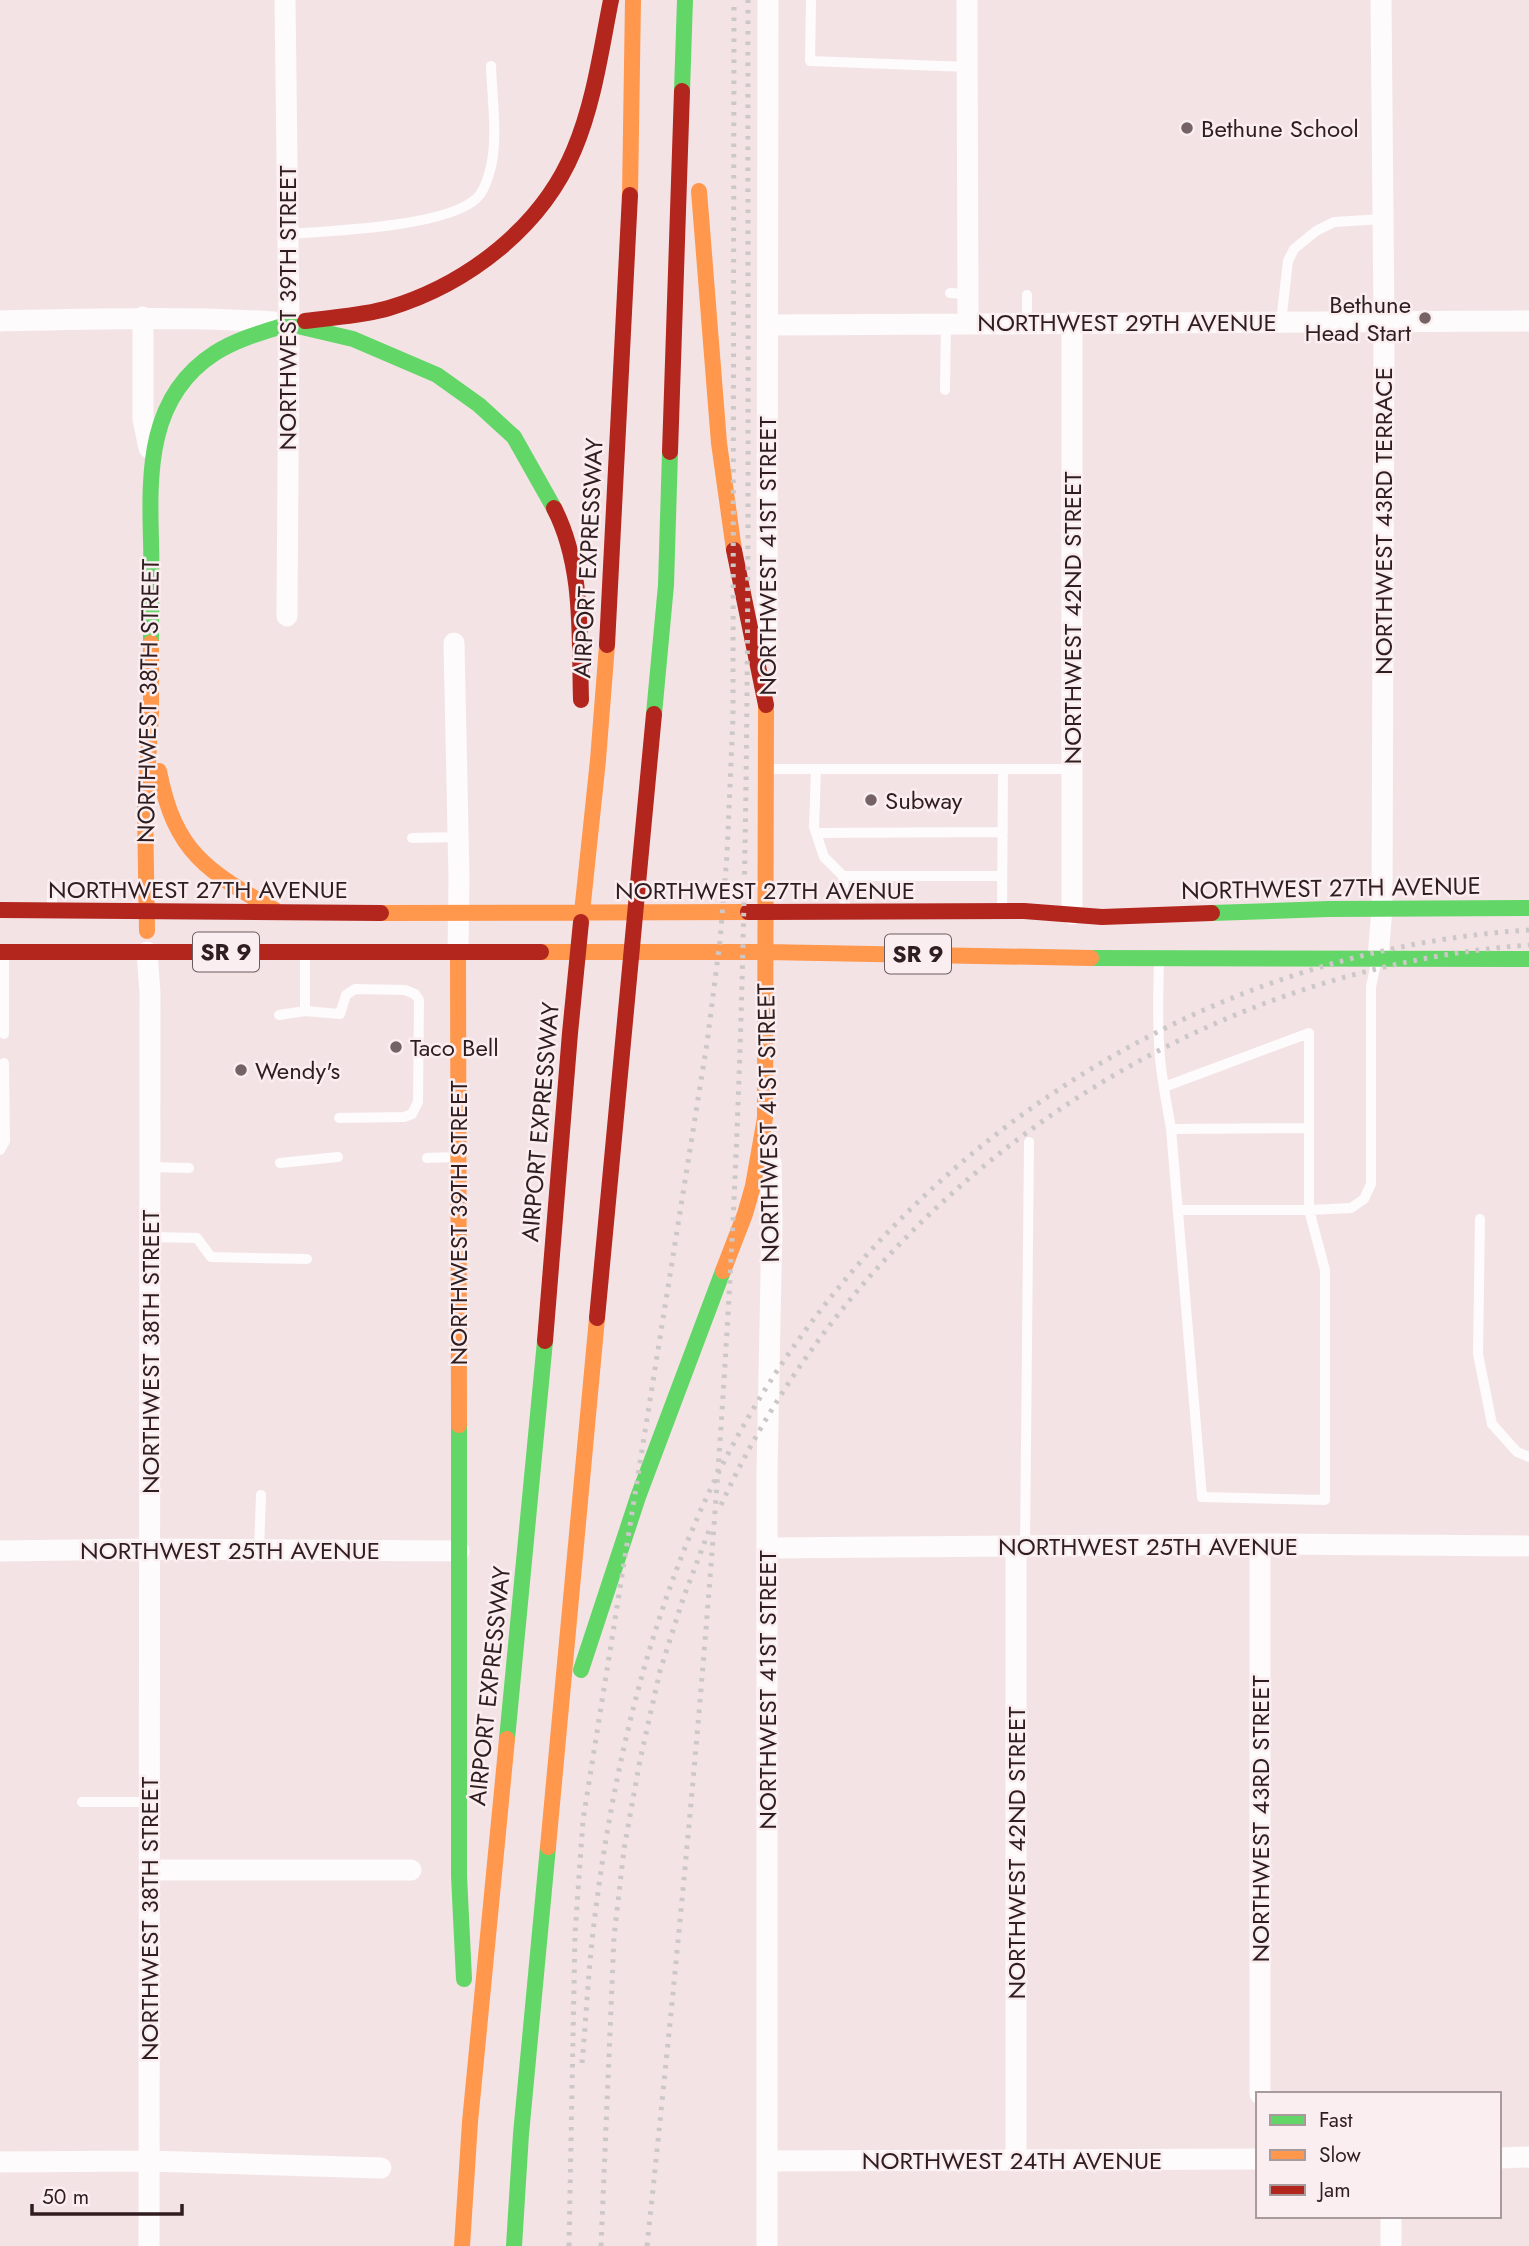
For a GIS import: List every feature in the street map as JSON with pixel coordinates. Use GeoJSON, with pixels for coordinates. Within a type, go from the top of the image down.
{"type":"FeatureCollection","features":[{"type":"Feature","properties":{"kind":"main road","name":"NORTHWEST 38TH STREET"},"geometry":{"type":"LineString","coordinates":[[147,952],[146,794],[151,706],[150,457],[163,416],[182,384],[202,362],[229,343],[289,324],[387,309],[432,292],[474,268],[511,238],[548,196],[573,153],[590,104],[611,0]]}},
{"type":"Feature","properties":{"kind":"main road","name":"AIRPORT EXPRESSWAY"},"geometry":{"type":"LineString","coordinates":[[462,2246],[470,2122],[542,1376],[570,1033],[598,760],[611,588],[632,163],[634,0]]}},
{"type":"Feature","properties":{"kind":"main road"},"geometry":{"type":"LineString","coordinates":[[513,2246],[666,585],[685,0]]}},
{"type":"Feature","properties":{"kind":"main road"},"geometry":{"type":"LineString","coordinates":[[684,60],[705,244],[710,343],[723,481],[738,577],[766,705]]}},
{"type":"Feature","properties":{"kind":"main road"},"geometry":{"type":"LineString","coordinates":[[289,324],[353,339],[437,375],[479,405],[514,437],[565,529],[578,597],[582,718]]}},
{"type":"Feature","properties":{"kind":"main road","name":"NORTHWEST 41ST STREET"},"geometry":{"type":"LineString","coordinates":[[765,1118],[766,705]]}},
{"type":"Feature","properties":{"kind":"main road"},"geometry":{"type":"LineString","coordinates":[[151,706],[161,788],[179,835],[206,868],[277,912]]}},
{"type":"Feature","properties":{"kind":"main road"},"geometry":{"type":"LineString","coordinates":[[583,745],[587,853]]}},
{"type":"Feature","properties":{"kind":"main road","name":"NORTHWEST 27TH AVENUE"},"geometry":{"type":"LineString","coordinates":[[0,910],[457,914],[1002,911],[1065,920],[1382,909],[1529,908]]}},
{"type":"Feature","properties":{"kind":"main road"},"geometry":{"type":"LineString","coordinates":[[1065,920],[1122,959]]}},
{"type":"Feature","properties":{"kind":"main road"},"geometry":{"type":"LineString","coordinates":[[992,956],[1020,940]]}},
{"type":"Feature","properties":{"kind":"main road","name":"SR 9"},"geometry":{"type":"LineString","coordinates":[[2,952],[766,953],[1122,959],[1529,959]]}},
{"type":"Feature","properties":{"kind":"main road","name":"NORTHWEST 39TH STREET"},"geometry":{"type":"LineString","coordinates":[[458,952],[454,1311],[459,1551],[459,1876],[470,2122]]}},
{"type":"Feature","properties":{"kind":"main road"},"geometry":{"type":"LineString","coordinates":[[558,1745],[625,1531],[745,1214],[753,1186],[765,1118]]}},
{"type":"Feature","properties":{"kind":"street","name":"NORTHWEST 39TH STREET"},"geometry":{"type":"LineString","coordinates":[[285,0],[289,324],[287,616]]}},
{"type":"Feature","properties":{"kind":"street","name":"NORTHWEST 41ST STREET"},"geometry":{"type":"LineString","coordinates":[[766,705],[768,0]]}},
{"type":"Feature","properties":{"kind":"street"},"geometry":{"type":"LineString","coordinates":[[967,0],[968,67],[959,294],[968,323]]}},
{"type":"Feature","properties":{"kind":"street","name":"NORTHWEST 43RD TERRACE"},"geometry":{"type":"LineString","coordinates":[[1378,957],[1382,909],[1384,321],[1381,0]]}},
{"type":"Feature","properties":{"kind":"street"},"geometry":{"type":"LineString","coordinates":[[0,321],[143,317],[219,318],[289,324]]}},
{"type":"Feature","properties":{"kind":"street","name":"NORTHWEST 38TH STREET"},"geometry":{"type":"LineString","coordinates":[[143,317],[143,419],[150,457]]}},
{"type":"Feature","properties":{"kind":"street","name":"NORTHWEST 29TH AVENUE"},"geometry":{"type":"LineString","coordinates":[[768,325],[1529,321]]}},
{"type":"Feature","properties":{"kind":"street","name":"NORTHWEST 42ND STREET"},"geometry":{"type":"LineString","coordinates":[[1065,920],[1072,769],[1072,322]]}},
{"type":"Feature","properties":{"kind":"street","name":"NORTHWEST 39TH STREET"},"geometry":{"type":"LineString","coordinates":[[454,643],[458,952]]}},
{"type":"Feature","properties":{"kind":"street","name":"NORTHWEST 38TH STREET"},"geometry":{"type":"LineString","coordinates":[[147,952],[150,993],[149,2246]]}},
{"type":"Feature","properties":{"kind":"street","name":"NORTHWEST 41ST STREET"},"geometry":{"type":"LineString","coordinates":[[765,1118],[772,1170],[767,1548],[767,2246]]}},
{"type":"Feature","properties":{"kind":"street","name":"NORTHWEST 25TH AVENUE"},"geometry":{"type":"LineString","coordinates":[[767,1548],[1260,1544],[1529,1546]]}},
{"type":"Feature","properties":{"kind":"street","name":"NORTHWEST 43RD STREET"},"geometry":{"type":"LineString","coordinates":[[1260,1544],[1260,2092]]}},
{"type":"Feature","properties":{"kind":"street","name":"NORTHWEST 42ND STREET"},"geometry":{"type":"LineString","coordinates":[[1016,2160],[1020,1546]]}},
{"type":"Feature","properties":{"kind":"street","name":"NORTHWEST 25TH AVENUE"},"geometry":{"type":"LineString","coordinates":[[0,1551],[459,1551]]}},
{"type":"Feature","properties":{"kind":"street"},"geometry":{"type":"LineString","coordinates":[[150,1870],[411,1870]]}},
{"type":"Feature","properties":{"kind":"street"},"geometry":{"type":"LineString","coordinates":[[1501,2158],[1529,2157]]}},
{"type":"Feature","properties":{"kind":"street","name":"NORTHWEST 24TH AVENUE"},"geometry":{"type":"LineString","coordinates":[[766,2161],[1256,2159]]}},
{"type":"Feature","properties":{"kind":"street"},"geometry":{"type":"LineString","coordinates":[[0,2162],[149,2161],[381,2168]]}},
{"type":"Feature","properties":{"kind":"street"},"geometry":{"type":"LineString","coordinates":[[1391,2218],[1391,2246]]}},
{"type":"Feature","properties":{"kind":"lane"},"geometry":{"type":"LineString","coordinates":[[811,0],[810,61],[968,67]]}},
{"type":"Feature","properties":{"kind":"lane"},"geometry":{"type":"LineString","coordinates":[[288,234],[376,227],[432,218],[464,206],[478,197],[490,172],[494,148],[491,66]]}},
{"type":"Feature","properties":{"kind":"lane"},"geometry":{"type":"LineString","coordinates":[[1281,322],[1288,261],[1294,249],[1316,231],[1334,222],[1383,219]]}},
{"type":"Feature","properties":{"kind":"lane"},"geometry":{"type":"LineString","coordinates":[[1027,295],[1027,323]]}},
{"type":"Feature","properties":{"kind":"lane"},"geometry":{"type":"LineString","coordinates":[[945,390],[946,322]]}},
{"type":"Feature","properties":{"kind":"lane"},"geometry":{"type":"LineString","coordinates":[[766,769],[1072,769]]}},
{"type":"Feature","properties":{"kind":"lane"},"geometry":{"type":"LineString","coordinates":[[816,770],[814,827],[824,857],[843,876],[846,913]]}},
{"type":"Feature","properties":{"kind":"lane"},"geometry":{"type":"LineString","coordinates":[[1002,911],[1003,770]]}},
{"type":"Feature","properties":{"kind":"lane"},"geometry":{"type":"LineString","coordinates":[[816,833],[1003,832]]}},
{"type":"Feature","properties":{"kind":"lane"},"geometry":{"type":"LineString","coordinates":[[412,838],[457,837]]}},
{"type":"Feature","properties":{"kind":"lane"},"geometry":{"type":"LineString","coordinates":[[843,876],[1002,876]]}},
{"type":"Feature","properties":{"kind":"lane"},"geometry":{"type":"LineString","coordinates":[[52,886],[52,911]]}},
{"type":"Feature","properties":{"kind":"lane"},"geometry":{"type":"LineString","coordinates":[[2,952],[4,1034]]}},
{"type":"Feature","properties":{"kind":"lane"},"geometry":{"type":"LineString","coordinates":[[305,952],[305,1011]]}},
{"type":"Feature","properties":{"kind":"lane"},"geometry":{"type":"LineString","coordinates":[[1178,1210],[1351,1208],[1364,1199],[1371,1185],[1371,987],[1378,957]]}},
{"type":"Feature","properties":{"kind":"lane"},"geometry":{"type":"LineString","coordinates":[[1159,959],[1160,1053],[1164,1087],[1171,1129],[1202,1497],[1325,1500],[1325,1270],[1309,1210],[1310,1033],[1164,1087]]}},
{"type":"Feature","properties":{"kind":"lane"},"geometry":{"type":"LineString","coordinates":[[279,1015],[305,1011],[340,1014],[346,995],[355,989],[405,990],[415,994],[419,1000],[418,1102],[412,1114],[404,1117],[339,1118]]}},
{"type":"Feature","properties":{"kind":"lane"},"geometry":{"type":"LineString","coordinates":[[0,1150],[5,1141],[5,1063]]}},
{"type":"Feature","properties":{"kind":"lane"},"geometry":{"type":"LineString","coordinates":[[1171,1129],[1309,1128]]}},
{"type":"Feature","properties":{"kind":"lane"},"geometry":{"type":"LineString","coordinates":[[1020,1546],[1029,1142]]}},
{"type":"Feature","properties":{"kind":"lane"},"geometry":{"type":"LineString","coordinates":[[280,1163],[338,1157]]}},
{"type":"Feature","properties":{"kind":"lane"},"geometry":{"type":"LineString","coordinates":[[427,1158],[457,1157]]}},
{"type":"Feature","properties":{"kind":"lane"},"geometry":{"type":"LineString","coordinates":[[150,1167],[189,1168]]}},
{"type":"Feature","properties":{"kind":"lane"},"geometry":{"type":"LineString","coordinates":[[1480,1219],[1478,1354],[1492,1424],[1517,1452],[1529,1458]]}},
{"type":"Feature","properties":{"kind":"lane"},"geometry":{"type":"LineString","coordinates":[[150,1237],[197,1238],[211,1257],[307,1259]]}},
{"type":"Feature","properties":{"kind":"lane"},"geometry":{"type":"LineString","coordinates":[[259,1550],[261,1495]]}},
{"type":"Feature","properties":{"kind":"lane"},"geometry":{"type":"LineString","coordinates":[[82,1802],[149,1802]]}},
{"type":"Feature","properties":{"kind":"railway"},"geometry":{"type":"LineString","coordinates":[[569,2246],[575,1934],[583,1820],[707,1043],[720,941],[727,855],[733,717],[734,0]]}},
{"type":"Feature","properties":{"kind":"railway"},"geometry":{"type":"LineString","coordinates":[[647,2246],[697,1734],[733,1221],[744,916],[746,763],[748,0]]}},
{"type":"Feature","properties":{"kind":"railway"},"geometry":{"type":"LineString","coordinates":[[582,2063],[593,1932],[608,1829],[629,1727],[657,1626],[693,1528],[755,1406],[832,1296],[923,1197],[1027,1111],[1141,1040],[1264,986],[1394,948],[1529,930]]}},
{"type":"Feature","properties":{"kind":"railway"},"geometry":{"type":"LineString","coordinates":[[721,1505],[783,1392],[860,1288],[949,1196],[1050,1116],[1160,1050],[1277,999],[1401,963],[1529,945]]}},
{"type":"Feature","properties":{"kind":"railway"},"geometry":{"type":"LineString","coordinates":[[601,2246],[614,1937],[624,1849],[660,1671],[710,1528]]}},
{"type":"Feature","properties":{"kind":"traffic: fast"},"geometry":{"type":"LineString","coordinates":[[682,91],[685,0]]}},
{"type":"Feature","properties":{"kind":"traffic: fast"},"geometry":{"type":"LineString","coordinates":[[151,643],[151,488],[157,437],[165,413],[176,391],[193,371],[215,353],[241,340],[289,324]]}},
{"type":"Feature","properties":{"kind":"traffic: fast"},"geometry":{"type":"LineString","coordinates":[[289,324],[353,339],[437,375],[479,405],[514,437],[554,508]]}},
{"type":"Feature","properties":{"kind":"traffic: fast"},"geometry":{"type":"LineString","coordinates":[[654,714],[666,585],[670,452]]}},
{"type":"Feature","properties":{"kind":"traffic: fast"},"geometry":{"type":"LineString","coordinates":[[1212,913],[1328,909],[1529,908]]}},
{"type":"Feature","properties":{"kind":"traffic: fast"},"geometry":{"type":"LineString","coordinates":[[1091,958],[1529,959]]}},
{"type":"Feature","properties":{"kind":"traffic: fast"},"geometry":{"type":"LineString","coordinates":[[581,1670],[638,1497],[723,1271]]}},
{"type":"Feature","properties":{"kind":"traffic: fast"},"geometry":{"type":"LineString","coordinates":[[507,1739],[545,1341]]}},
{"type":"Feature","properties":{"kind":"traffic: fast"},"geometry":{"type":"LineString","coordinates":[[459,1425],[459,1551]]}},
{"type":"Feature","properties":{"kind":"traffic: fast"},"geometry":{"type":"LineString","coordinates":[[459,1551],[459,1876],[464,1979]]}},
{"type":"Feature","properties":{"kind":"traffic: fast"},"geometry":{"type":"LineString","coordinates":[[514,2246],[521,2134],[548,1847]]}},
{"type":"Feature","properties":{"kind":"traffic: slow"},"geometry":{"type":"LineString","coordinates":[[630,195],[633,0]]}},
{"type":"Feature","properties":{"kind":"traffic: slow"},"geometry":{"type":"LineString","coordinates":[[699,191],[719,443],[734,550]]}},
{"type":"Feature","properties":{"kind":"traffic: slow"},"geometry":{"type":"LineString","coordinates":[[147,931],[145,810],[151,713],[151,643]]}},
{"type":"Feature","properties":{"kind":"traffic: slow"},"geometry":{"type":"LineString","coordinates":[[581,922],[607,645]]}},
{"type":"Feature","properties":{"kind":"traffic: slow"},"geometry":{"type":"LineString","coordinates":[[765,1118],[766,705]]}},
{"type":"Feature","properties":{"kind":"traffic: slow"},"geometry":{"type":"LineString","coordinates":[[159,771],[174,822],[198,857],[230,883],[275,910]]}},
{"type":"Feature","properties":{"kind":"traffic: slow"},"geometry":{"type":"LineString","coordinates":[[381,913],[748,912]]}},
{"type":"Feature","properties":{"kind":"traffic: slow"},"geometry":{"type":"LineString","coordinates":[[458,952],[459,1425]]}},
{"type":"Feature","properties":{"kind":"traffic: slow"},"geometry":{"type":"LineString","coordinates":[[541,952],[766,952],[1091,958]]}},
{"type":"Feature","properties":{"kind":"traffic: slow"},"geometry":{"type":"LineString","coordinates":[[723,1271],[753,1186],[765,1118]]}},
{"type":"Feature","properties":{"kind":"traffic: slow"},"geometry":{"type":"LineString","coordinates":[[548,1847],[597,1318]]}},
{"type":"Feature","properties":{"kind":"traffic: slow"},"geometry":{"type":"LineString","coordinates":[[462,2246],[470,2122],[507,1739]]}},
{"type":"Feature","properties":{"kind":"traffic: jam"},"geometry":{"type":"LineString","coordinates":[[305,321],[368,313],[418,297],[474,268],[522,228],[543,204],[574,150],[592,95],[611,0]]}},
{"type":"Feature","properties":{"kind":"traffic: jam"},"geometry":{"type":"LineString","coordinates":[[670,452],[682,91]]}},
{"type":"Feature","properties":{"kind":"traffic: jam"},"geometry":{"type":"LineString","coordinates":[[607,645],[630,195]]}},
{"type":"Feature","properties":{"kind":"traffic: jam"},"geometry":{"type":"LineString","coordinates":[[554,508],[564,530],[575,577],[581,700]]}},
{"type":"Feature","properties":{"kind":"traffic: jam"},"geometry":{"type":"LineString","coordinates":[[734,550],[766,705]]}},
{"type":"Feature","properties":{"kind":"traffic: jam"},"geometry":{"type":"LineString","coordinates":[[597,1318],[654,714]]}},
{"type":"Feature","properties":{"kind":"traffic: jam"},"geometry":{"type":"LineString","coordinates":[[0,910],[381,913]]}},
{"type":"Feature","properties":{"kind":"traffic: jam"},"geometry":{"type":"LineString","coordinates":[[748,912],[1024,911],[1102,917],[1212,913]]}},
{"type":"Feature","properties":{"kind":"traffic: jam"},"geometry":{"type":"LineString","coordinates":[[545,1341],[581,922]]}},
{"type":"Feature","properties":{"kind":"traffic: jam"},"geometry":{"type":"LineString","coordinates":[[0,952],[541,952]]}},
{"type":"Feature","properties":{"kind":"place","name":"Bethune School"},"geometry":{"type":"Point","coordinates":[1187,128]}},
{"type":"Feature","properties":{"kind":"place","name":"Bethune Head Start"},"geometry":{"type":"Point","coordinates":[1425,318]}},
{"type":"Feature","properties":{"kind":"place","name":"Subway"},"geometry":{"type":"Point","coordinates":[871,800]}},
{"type":"Feature","properties":{"kind":"place","name":"Taco Bell"},"geometry":{"type":"Point","coordinates":[396,1047]}},
{"type":"Feature","properties":{"kind":"place","name":"Wendy's"},"geometry":{"type":"Point","coordinates":[241,1070]}}]}
